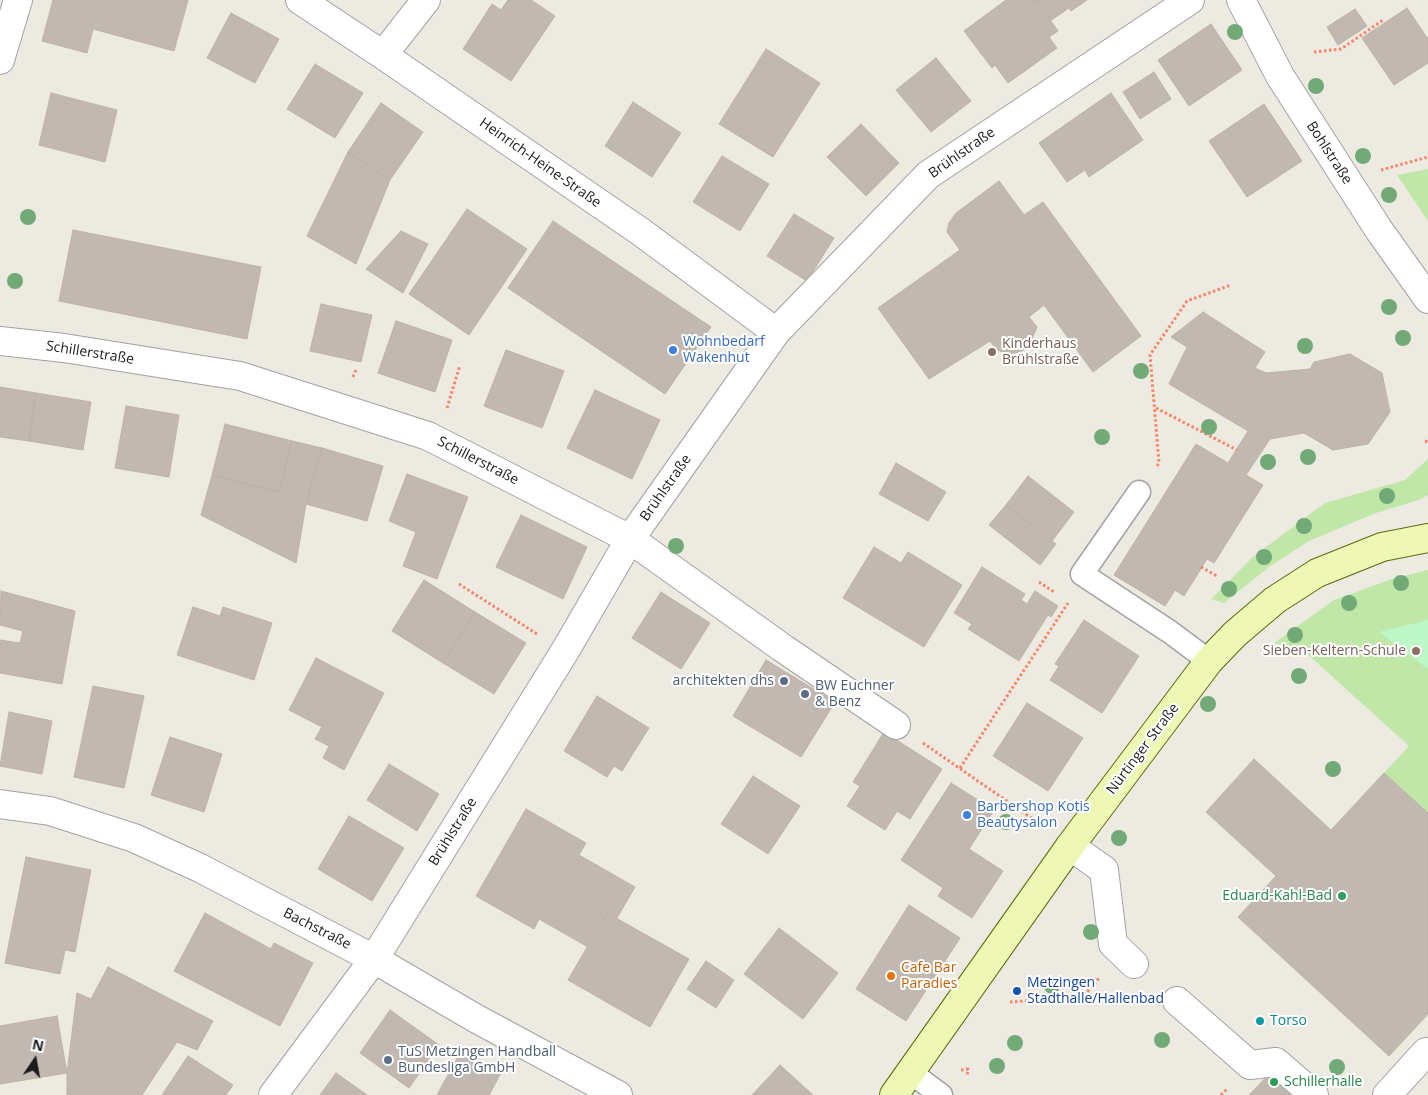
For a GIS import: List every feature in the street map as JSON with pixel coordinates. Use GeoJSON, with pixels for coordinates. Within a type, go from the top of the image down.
{"type":"FeatureCollection","features":[{"type":"Feature","properties":{"kind":"main road","name":"Nürtinger Straße"},"geometry":{"type":"LineString","coordinates":[[894,1095],[1070,846],[1210,661],[1235,634],[1275,600],[1317,573],[1382,546],[1428,538]]}},
{"type":"Feature","properties":{"kind":"street"},"geometry":{"type":"LineString","coordinates":[[0,60],[18,0]]}},
{"type":"Feature","properties":{"kind":"street","name":"Heinrich-Heine-Straße"},"geometry":{"type":"LineString","coordinates":[[300,0],[641,232],[776,332]]}},
{"type":"Feature","properties":{"kind":"street"},"geometry":{"type":"LineString","coordinates":[[383,55],[426,0]]}},
{"type":"Feature","properties":{"kind":"street","name":"Brühlstraße"},"geometry":{"type":"LineString","coordinates":[[273,1095],[374,958],[565,651],[630,539],[776,332],[928,175],[1190,0]]}},
{"type":"Feature","properties":{"kind":"street","name":"Bohlstraße"},"geometry":{"type":"LineString","coordinates":[[1241,0],[1280,76],[1379,230],[1428,299]]}},
{"type":"Feature","properties":{"kind":"street","name":"Schillerstraße"},"geometry":{"type":"LineString","coordinates":[[0,341],[64,348],[240,376],[437,440],[630,539],[784,649],[896,725]]}},
{"type":"Feature","properties":{"kind":"street","name":"Bachstraße"},"geometry":{"type":"LineString","coordinates":[[0,804],[50,811],[134,838],[200,868],[374,958],[475,1018],[618,1095]]}},
{"type":"Feature","properties":{"kind":"street"},"geometry":{"type":"LineString","coordinates":[[1070,846],[1104,870],[1113,944],[1134,964]]}},
{"type":"Feature","properties":{"kind":"street"},"geometry":{"type":"LineString","coordinates":[[1177,1001],[1250,1065],[1276,1062],[1314,1095]]}},
{"type":"Feature","properties":{"kind":"street"},"geometry":{"type":"LineString","coordinates":[[1387,1095],[1426,1052],[1428,1053]]}},
{"type":"Feature","properties":{"kind":"lane"},"geometry":{"type":"LineString","coordinates":[[1139,492],[1082,574],[1210,661]]}},
{"type":"Feature","properties":{"kind":"lane"},"geometry":{"type":"LineString","coordinates":[[910,1072],[941,1095]]}},
{"type":"Feature","properties":{"kind":"path"},"geometry":{"type":"LineString","coordinates":[[1314,52],[1341,49],[1382,20]]}},
{"type":"Feature","properties":{"kind":"path"},"geometry":{"type":"LineString","coordinates":[[1377,172],[1385,168],[1428,157]]}},
{"type":"Feature","properties":{"kind":"path"},"geometry":{"type":"LineString","coordinates":[[1139,492],[1159,462],[1150,355],[1188,301],[1231,285]]}},
{"type":"Feature","properties":{"kind":"path"},"geometry":{"type":"LineString","coordinates":[[437,440],[460,364]]}},
{"type":"Feature","properties":{"kind":"path"},"geometry":{"type":"LineString","coordinates":[[1155,408],[1237,450]]}},
{"type":"Feature","properties":{"kind":"path"},"geometry":{"type":"LineString","coordinates":[[1201,567],[1217,576]]}},
{"type":"Feature","properties":{"kind":"path"},"geometry":{"type":"LineString","coordinates":[[960,768],[1069,602],[1039,582]]}},
{"type":"Feature","properties":{"kind":"path"},"geometry":{"type":"LineString","coordinates":[[459,584],[565,651]]}},
{"type":"Feature","properties":{"kind":"path"},"geometry":{"type":"LineString","coordinates":[[896,725],[1070,846]]}},
{"type":"Feature","properties":{"kind":"path"},"geometry":{"type":"LineString","coordinates":[[1010,1002],[1083,996]]}},
{"type":"Feature","properties":{"kind":"green space"},"geometry":{"type":"Polygon","coordinates":[[[1428,169],[1428,221],[1397,175],[1428,169]]]}},
{"type":"Feature","properties":{"kind":"green space"},"geometry":{"type":"Polygon","coordinates":[[[1428,459],[1428,495],[1419,500],[1376,513],[1309,541],[1269,567],[1224,603],[1211,599],[1254,556],[1325,503],[1405,480],[1428,459]]]}},
{"type":"Feature","properties":{"kind":"green space"},"geometry":{"type":"Polygon","coordinates":[[[1428,570],[1428,813],[1384,773],[1409,746],[1303,650],[1274,643],[1334,600],[1392,579],[1428,570]]]}},
{"type":"Feature","properties":{"kind":"green space","name":"Sieben-Keltern-Schule"},"geometry":{"type":"Polygon","coordinates":[[[1428,620],[1428,669],[1379,632],[1428,620]]]}},
{"type":"Feature","properties":{"kind":"building"},"geometry":{"type":"Polygon","coordinates":[[[53,0],[188,0],[174,51],[93,29],[87,53],[42,41],[53,0]]]}},
{"type":"Feature","properties":{"kind":"building"},"geometry":{"type":"Polygon","coordinates":[[[508,0],[531,0],[555,16],[511,81],[463,49],[492,4],[501,10],[508,0]]]}},
{"type":"Feature","properties":{"kind":"building"},"geometry":{"type":"Polygon","coordinates":[[[1006,0],[1036,0],[1058,31],[1049,37],[1057,48],[1008,83],[995,65],[992,68],[964,31],[1006,0]]]}},
{"type":"Feature","properties":{"kind":"building"},"geometry":{"type":"Polygon","coordinates":[[[1036,0],[1087,0],[1071,11],[1069,8],[1050,21],[1036,0]]]}},
{"type":"Feature","properties":{"kind":"building"},"geometry":{"type":"Polygon","coordinates":[[[1407,8],[1428,39],[1428,63],[1394,85],[1362,38],[1407,8]]]}},
{"type":"Feature","properties":{"kind":"building"},"geometry":{"type":"Polygon","coordinates":[[[1355,9],[1367,26],[1338,45],[1327,27],[1355,9]]]}},
{"type":"Feature","properties":{"kind":"building"},"geometry":{"type":"Polygon","coordinates":[[[231,13],[279,39],[255,83],[207,58],[231,13]]]}},
{"type":"Feature","properties":{"kind":"building"},"geometry":{"type":"Polygon","coordinates":[[[1211,24],[1242,70],[1189,106],[1158,60],[1211,24]]]}},
{"type":"Feature","properties":{"kind":"building"},"geometry":{"type":"Polygon","coordinates":[[[766,49],[820,83],[773,157],[719,124],[766,49]]]}},
{"type":"Feature","properties":{"kind":"building"},"geometry":{"type":"Polygon","coordinates":[[[936,58],[971,101],[931,132],[896,90],[936,58]]]}},
{"type":"Feature","properties":{"kind":"building"},"geometry":{"type":"Polygon","coordinates":[[[315,64],[363,93],[335,138],[287,109],[315,64]]]}},
{"type":"Feature","properties":{"kind":"building"},"geometry":{"type":"Polygon","coordinates":[[[1154,72],[1171,99],[1140,119],[1123,92],[1154,72]]]}},
{"type":"Feature","properties":{"kind":"building"},"geometry":{"type":"Polygon","coordinates":[[[51,93],[117,110],[105,162],[39,145],[51,93]]]}},
{"type":"Feature","properties":{"kind":"building"},"geometry":{"type":"Polygon","coordinates":[[[1111,93],[1143,140],[1089,177],[1085,170],[1067,182],[1039,143],[1111,93]]]}},
{"type":"Feature","properties":{"kind":"building"},"geometry":{"type":"Polygon","coordinates":[[[633,102],[681,133],[652,177],[605,146],[633,102]]]}},
{"type":"Feature","properties":{"kind":"building"},"geometry":{"type":"Polygon","coordinates":[[[381,103],[423,132],[390,180],[348,152],[381,103]]]}},
{"type":"Feature","properties":{"kind":"building"},"geometry":{"type":"Polygon","coordinates":[[[1264,104],[1302,161],[1247,197],[1209,141],[1264,104]]]}},
{"type":"Feature","properties":{"kind":"building"},"geometry":{"type":"Polygon","coordinates":[[[861,124],[899,163],[866,196],[827,157],[861,124]]]}},
{"type":"Feature","properties":{"kind":"building"},"geometry":{"type":"Polygon","coordinates":[[[348,152],[390,180],[356,264],[307,236],[348,152]]]}},
{"type":"Feature","properties":{"kind":"building"},"geometry":{"type":"Polygon","coordinates":[[[722,156],[769,184],[740,231],[693,202],[722,156]]]}},
{"type":"Feature","properties":{"kind":"building"},"geometry":{"type":"Polygon","coordinates":[[[999,181],[1024,215],[1043,202],[1141,336],[1093,372],[1044,305],[1029,317],[1037,327],[1029,346],[1020,352],[1008,354],[997,350],[990,341],[929,379],[878,308],[960,250],[947,232],[949,223],[956,213],[999,181]]]}},
{"type":"Feature","properties":{"kind":"building"},"geometry":{"type":"Polygon","coordinates":[[[467,209],[527,249],[469,335],[409,294],[467,209]]]}},
{"type":"Feature","properties":{"kind":"building"},"geometry":{"type":"Polygon","coordinates":[[[794,214],[834,238],[807,281],[767,256],[794,214]]]}},
{"type":"Feature","properties":{"kind":"building"},"geometry":{"type":"Polygon","coordinates":[[[553,221],[711,327],[665,394],[508,288],[553,221]]]}},
{"type":"Feature","properties":{"kind":"building"},"geometry":{"type":"Polygon","coordinates":[[[73,230],[261,267],[247,339],[59,301],[73,230]]]}},
{"type":"Feature","properties":{"kind":"building"},"geometry":{"type":"Polygon","coordinates":[[[401,231],[428,244],[403,293],[366,269],[401,231]]]}},
{"type":"Feature","properties":{"kind":"building"},"geometry":{"type":"Polygon","coordinates":[[[321,304],[372,315],[361,362],[310,351],[321,304]]]}},
{"type":"Feature","properties":{"kind":"building"},"geometry":{"type":"Polygon","coordinates":[[[1203,312],[1265,352],[1255,368],[1266,373],[1310,369],[1314,362],[1350,354],[1382,373],[1390,412],[1368,444],[1333,450],[1304,433],[1270,439],[1246,475],[1263,485],[1214,563],[1207,559],[1184,596],[1175,590],[1165,606],[1114,575],[1196,444],[1228,463],[1248,431],[1169,384],[1187,347],[1171,337],[1203,312]]]}},
{"type":"Feature","properties":{"kind":"building"},"geometry":{"type":"Polygon","coordinates":[[[396,321],[452,340],[435,392],[378,373],[396,321]]]}},
{"type":"Feature","properties":{"kind":"building"},"geometry":{"type":"Polygon","coordinates":[[[506,350],[564,371],[542,428],[484,406],[506,350]]]}},
{"type":"Feature","properties":{"kind":"building"},"geometry":{"type":"Polygon","coordinates":[[[0,387],[36,393],[29,441],[0,437],[0,387]]]}},
{"type":"Feature","properties":{"kind":"building"},"geometry":{"type":"Polygon","coordinates":[[[595,390],[660,420],[632,479],[567,448],[595,390]]]}},
{"type":"Feature","properties":{"kind":"building"},"geometry":{"type":"Polygon","coordinates":[[[36,393],[91,402],[83,450],[29,441],[36,393]]]}},
{"type":"Feature","properties":{"kind":"building"},"geometry":{"type":"Polygon","coordinates":[[[126,406],[179,415],[169,477],[115,468],[126,406]]]}},
{"type":"Feature","properties":{"kind":"building"},"geometry":{"type":"Polygon","coordinates":[[[225,424],[292,441],[279,492],[212,475],[225,424]]]}},
{"type":"Feature","properties":{"kind":"building"},"geometry":{"type":"Polygon","coordinates":[[[292,441],[322,448],[306,504],[296,563],[201,515],[212,475],[279,492],[292,441]]]}},
{"type":"Feature","properties":{"kind":"building"},"geometry":{"type":"Polygon","coordinates":[[[322,448],[383,466],[367,521],[306,504],[322,448]]]}},
{"type":"Feature","properties":{"kind":"building"},"geometry":{"type":"Polygon","coordinates":[[[896,463],[946,492],[928,521],[879,494],[896,463]]]}},
{"type":"Feature","properties":{"kind":"building"},"geometry":{"type":"Polygon","coordinates":[[[407,474],[468,497],[437,579],[403,566],[416,532],[389,521],[407,474]]]}},
{"type":"Feature","properties":{"kind":"building"},"geometry":{"type":"Polygon","coordinates":[[[1028,476],[1074,512],[1052,541],[1006,505],[1028,476]]]}},
{"type":"Feature","properties":{"kind":"building"},"geometry":{"type":"Polygon","coordinates":[[[1006,505],[1056,544],[1040,565],[989,525],[1006,505]]]}},
{"type":"Feature","properties":{"kind":"building"},"geometry":{"type":"Polygon","coordinates":[[[521,515],[587,547],[563,599],[496,567],[521,515]]]}},
{"type":"Feature","properties":{"kind":"building"},"geometry":{"type":"Polygon","coordinates":[[[874,547],[901,563],[908,552],[962,585],[924,647],[843,598],[874,547]]]}},
{"type":"Feature","properties":{"kind":"building"},"geometry":{"type":"Polygon","coordinates":[[[982,567],[1025,594],[1021,600],[1027,604],[1035,591],[1058,606],[1051,617],[1048,615],[1019,661],[968,629],[972,624],[954,613],[982,567]]]}},
{"type":"Feature","properties":{"kind":"building"},"geometry":{"type":"Polygon","coordinates":[[[424,580],[475,612],[443,663],[392,631],[424,580]]]}},
{"type":"Feature","properties":{"kind":"building"},"geometry":{"type":"Polygon","coordinates":[[[1,591],[75,611],[62,684],[0,673],[0,640],[20,643],[23,631],[0,625],[1,591]]]}},
{"type":"Feature","properties":{"kind":"building"},"geometry":{"type":"Polygon","coordinates":[[[661,592],[710,623],[681,669],[632,638],[661,592]]]}},
{"type":"Feature","properties":{"kind":"building"},"geometry":{"type":"Polygon","coordinates":[[[193,607],[220,616],[223,607],[272,623],[254,680],[177,655],[193,607]]]}},
{"type":"Feature","properties":{"kind":"building"},"geometry":{"type":"Polygon","coordinates":[[[475,612],[526,643],[494,694],[443,663],[475,612]]]}},
{"type":"Feature","properties":{"kind":"building"},"geometry":{"type":"Polygon","coordinates":[[[1084,620],[1139,656],[1102,713],[1050,680],[1059,666],[1055,664],[1084,620]]]}},
{"type":"Feature","properties":{"kind":"building"},"geometry":{"type":"Polygon","coordinates":[[[316,658],[384,693],[344,770],[323,758],[329,746],[315,739],[322,727],[289,710],[316,658]]]}},
{"type":"Feature","properties":{"kind":"building"},"geometry":{"type":"Polygon","coordinates":[[[766,660],[835,702],[801,757],[733,716],[766,660]]]}},
{"type":"Feature","properties":{"kind":"building"},"geometry":{"type":"Polygon","coordinates":[[[93,686],[144,696],[124,788],[74,777],[93,686]]]}},
{"type":"Feature","properties":{"kind":"building"},"geometry":{"type":"Polygon","coordinates":[[[597,696],[649,728],[622,771],[614,766],[607,777],[564,751],[597,696]]]}},
{"type":"Feature","properties":{"kind":"building"},"geometry":{"type":"Polygon","coordinates":[[[1027,703],[1083,738],[1048,791],[993,756],[1027,703]]]}},
{"type":"Feature","properties":{"kind":"building"},"geometry":{"type":"Polygon","coordinates":[[[9,712],[52,721],[42,774],[0,766],[9,712]]]}},
{"type":"Feature","properties":{"kind":"building"},"geometry":{"type":"Polygon","coordinates":[[[884,732],[942,769],[910,819],[897,811],[885,830],[847,806],[860,786],[853,782],[884,732]]]}},
{"type":"Feature","properties":{"kind":"building"},"geometry":{"type":"Polygon","coordinates":[[[170,737],[222,754],[204,812],[151,795],[170,737]]]}},
{"type":"Feature","properties":{"kind":"building","name":"Eduard-Kahl-Bad"},"geometry":{"type":"Polygon","coordinates":[[[1254,759],[1331,830],[1384,773],[1428,813],[1428,1014],[1389,1056],[1238,917],[1276,876],[1206,812],[1254,759]]]}},
{"type":"Feature","properties":{"kind":"building"},"geometry":{"type":"Polygon","coordinates":[[[389,764],[439,794],[417,831],[367,800],[389,764]]]}},
{"type":"Feature","properties":{"kind":"building"},"geometry":{"type":"Polygon","coordinates":[[[753,776],[800,806],[768,854],[721,824],[753,776]]]}},
{"type":"Feature","properties":{"kind":"building"},"geometry":{"type":"Polygon","coordinates":[[[951,783],[994,810],[969,849],[1003,871],[972,918],[938,896],[943,888],[901,860],[951,783]]]}},
{"type":"Feature","properties":{"kind":"building"},"geometry":{"type":"Polygon","coordinates":[[[526,809],[586,843],[579,855],[635,887],[617,918],[607,913],[588,947],[539,919],[534,929],[476,896],[526,809]]]}},
{"type":"Feature","properties":{"kind":"building"},"geometry":{"type":"Polygon","coordinates":[[[349,816],[404,848],[372,901],[318,869],[349,816]]]}},
{"type":"Feature","properties":{"kind":"building"},"geometry":{"type":"Polygon","coordinates":[[[26,857],[91,870],[75,952],[65,950],[60,974],[5,963],[26,857]]]}},
{"type":"Feature","properties":{"kind":"building"},"geometry":{"type":"Polygon","coordinates":[[[909,905],[960,938],[906,1021],[856,989],[909,905]]]}},
{"type":"Feature","properties":{"kind":"building"},"geometry":{"type":"Polygon","coordinates":[[[205,913],[271,949],[274,943],[313,963],[280,1026],[174,971],[205,913]]]}},
{"type":"Feature","properties":{"kind":"building"},"geometry":{"type":"Polygon","coordinates":[[[607,913],[689,959],[650,1027],[568,980],[607,913]]]}},
{"type":"Feature","properties":{"kind":"building"},"geometry":{"type":"Polygon","coordinates":[[[779,928],[838,973],[803,1019],[744,974],[779,928]]]}},
{"type":"Feature","properties":{"kind":"building"},"geometry":{"type":"Polygon","coordinates":[[[706,961],[734,980],[716,1008],[687,989],[706,961]]]}},
{"type":"Feature","properties":{"kind":"building"},"geometry":{"type":"Polygon","coordinates":[[[108,967],[213,1021],[197,1050],[177,1042],[142,1095],[67,1095],[67,1073],[77,993],[91,999],[108,967]]]}},
{"type":"Feature","properties":{"kind":"building"},"geometry":{"type":"Polygon","coordinates":[[[390,1010],[439,1045],[409,1088],[360,1053],[390,1010]]]}},
{"type":"Feature","properties":{"kind":"building"},"geometry":{"type":"Polygon","coordinates":[[[57,1016],[67,1073],[0,1084],[0,1026],[57,1016]]]}},
{"type":"Feature","properties":{"kind":"building"},"geometry":{"type":"Polygon","coordinates":[[[461,1051],[501,1073],[489,1095],[437,1095],[461,1051]]]}},
{"type":"Feature","properties":{"kind":"building"},"geometry":{"type":"Polygon","coordinates":[[[188,1056],[233,1085],[226,1095],[162,1095],[188,1056]]]}},
{"type":"Feature","properties":{"kind":"building"},"geometry":{"type":"Polygon","coordinates":[[[780,1065],[813,1095],[752,1095],[780,1065]]]}},
{"type":"Feature","properties":{"kind":"building","name":"Schillerhalle"},"geometry":{"type":"Polygon","coordinates":[[[1273,1070],[1300,1095],[1249,1095],[1273,1070]]]}},
{"type":"Feature","properties":{"kind":"building"},"geometry":{"type":"Polygon","coordinates":[[[336,1073],[367,1095],[320,1095],[336,1073]]]}},
{"type":"Feature","properties":{"kind":"place","name":"Wohnbedarf Wakenhut"},"geometry":{"type":"Point","coordinates":[673,350]}},
{"type":"Feature","properties":{"kind":"place","name":"Kinderhaus Brühlstraße"},"geometry":{"type":"Point","coordinates":[992,352]}},
{"type":"Feature","properties":{"kind":"place","name":"Sieben-Keltern-Schule"},"geometry":{"type":"Point","coordinates":[1416,651]}},
{"type":"Feature","properties":{"kind":"place","name":"architekten dhs"},"geometry":{"type":"Point","coordinates":[784,681]}},
{"type":"Feature","properties":{"kind":"place","name":"BW Euchner & Benz"},"geometry":{"type":"Point","coordinates":[805,694]}},
{"type":"Feature","properties":{"kind":"place","name":"Barbershop Kotis Beautysalon"},"geometry":{"type":"Point","coordinates":[967,815]}},
{"type":"Feature","properties":{"kind":"place","name":"Eduard-Kahl-Bad"},"geometry":{"type":"Point","coordinates":[1342,896]}},
{"type":"Feature","properties":{"kind":"place","name":"Cafe Bar Paradies"},"geometry":{"type":"Point","coordinates":[891,976]}},
{"type":"Feature","properties":{"kind":"place","name":"Metzingen Stadthalle/Hallenbad"},"geometry":{"type":"Point","coordinates":[1017,991]}},
{"type":"Feature","properties":{"kind":"place","name":"Torso"},"geometry":{"type":"Point","coordinates":[1260,1021]}},
{"type":"Feature","properties":{"kind":"place","name":"TuS Metzingen Handball Bundesliga GmbH"},"geometry":{"type":"Point","coordinates":[388,1060]}},
{"type":"Feature","properties":{"kind":"place","name":"Schillerhalle"},"geometry":{"type":"Point","coordinates":[1274,1082]}}]}
